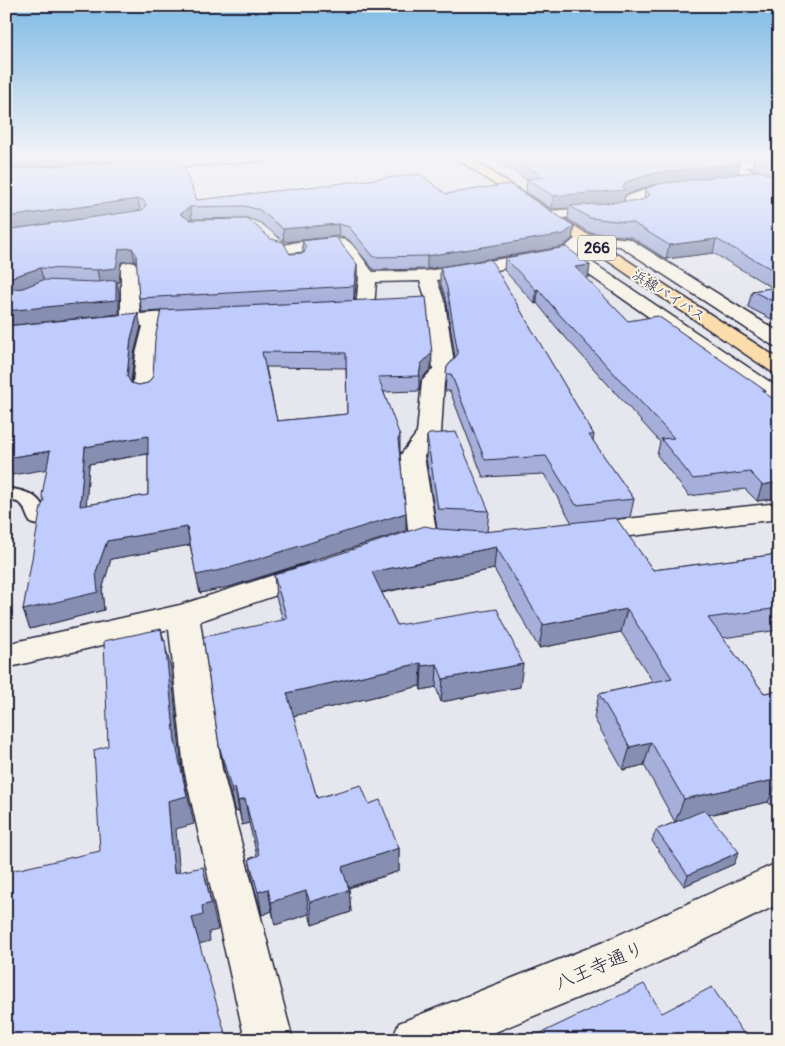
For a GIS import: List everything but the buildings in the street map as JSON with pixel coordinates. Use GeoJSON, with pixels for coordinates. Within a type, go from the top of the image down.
{"type":"FeatureCollection","features":[{"type":"Feature","properties":{"kind":"highway","name":"浜線バイパス"},"geometry":{"type":"LineString","coordinates":[[532,205],[779,368]]}},
{"type":"Feature","properties":{"kind":"street"},"geometry":{"type":"LineString","coordinates":[[549,216],[639,208],[635,205]]}},
{"type":"Feature","properties":{"kind":"street"},"geometry":{"type":"LineString","coordinates":[[368,277],[427,276],[568,253],[584,239],[624,242],[779,341]]}},
{"type":"Feature","properties":{"kind":"street"},"geometry":{"type":"LineString","coordinates":[[299,264],[291,248],[282,247],[340,243],[368,277],[374,307],[345,308]]}},
{"type":"Feature","properties":{"kind":"street"},"geometry":{"type":"LineString","coordinates":[[568,253],[779,398]]}},
{"type":"Feature","properties":{"kind":"street"},"geometry":{"type":"LineString","coordinates":[[129,267],[124,288],[130,319]]}},
{"type":"Feature","properties":{"kind":"street"},"geometry":{"type":"LineString","coordinates":[[421,541],[412,456],[429,434],[433,381],[444,370],[427,304],[427,276]]}},
{"type":"Feature","properties":{"kind":"street"},"geometry":{"type":"LineString","coordinates":[[83,325],[130,319],[220,314]]}},
{"type":"Feature","properties":{"kind":"street"},"geometry":{"type":"LineString","coordinates":[[143,392],[146,354],[154,318]]}},
{"type":"Feature","properties":{"kind":"street"},"geometry":{"type":"LineString","coordinates":[[560,535],[779,511]]}},
{"type":"Feature","properties":{"kind":"street"},"geometry":{"type":"LineString","coordinates":[[6,656],[183,615],[340,564]]}},
{"type":"Feature","properties":{"kind":"street"},"geometry":{"type":"LineString","coordinates":[[183,615],[204,769],[269,1040]]}},
{"type":"Feature","properties":{"kind":"street","name":"八王寺通り"},"geometry":{"type":"LineString","coordinates":[[416,1040],[612,961],[779,882]]}},
{"type":"Feature","properties":{"kind":"lane"},"geometry":{"type":"LineString","coordinates":[[6,494],[25,495],[36,506],[38,519]]}}]}
